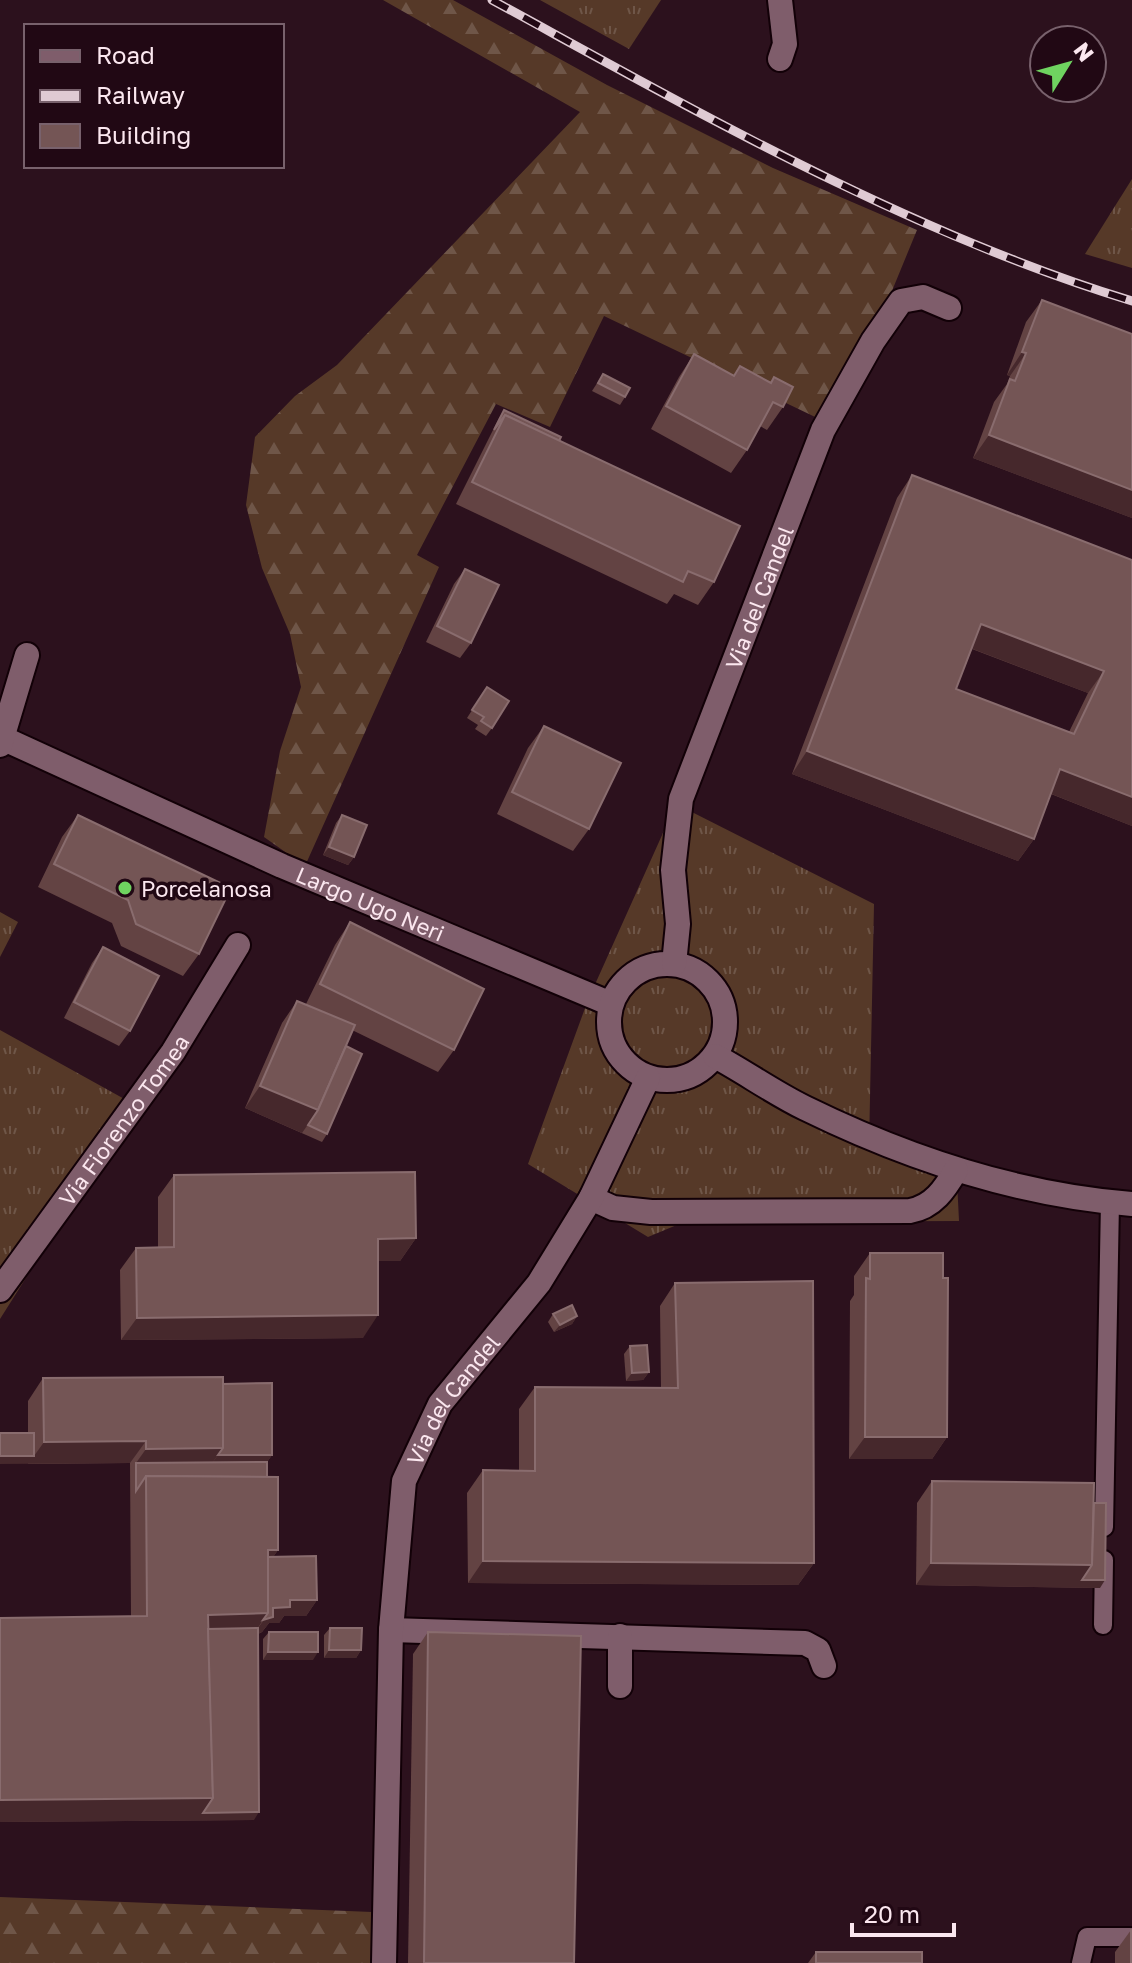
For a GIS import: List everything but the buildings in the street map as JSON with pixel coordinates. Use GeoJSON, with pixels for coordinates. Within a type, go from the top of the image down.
{"type":"FeatureCollection","features":[{"type":"Feature","properties":{"kind":"street"},"geometry":{"type":"LineString","coordinates":[[780,0],[785,44],[780,59]]}},
{"type":"Feature","properties":{"kind":"street","name":"Via del Candel"},"geometry":{"type":"LineString","coordinates":[[674,964],[678,924],[673,870],[681,799],[823,430],[873,341],[901,301],[923,297],[949,308]]}},
{"type":"Feature","properties":{"kind":"street"},"geometry":{"type":"LineString","coordinates":[[1,740],[27,655]]}},
{"type":"Feature","properties":{"kind":"street","name":"Largo Ugo Neri"},"geometry":{"type":"LineString","coordinates":[[1,740],[282,866],[611,1004]]}},
{"type":"Feature","properties":{"kind":"street","name":"Via Fiorenzo Tomea"},"geometry":{"type":"LineString","coordinates":[[0,1290],[173,1052],[238,945]]}},
{"type":"Feature","properties":{"kind":"street"},"geometry":{"type":"LineString","coordinates":[[658,964],[674,964],[691,969],[716,991],[725,1024],[715,1056],[707,1065],[673,1081],[648,1078],[632,1069],[610,1040],[611,1004],[629,977],[658,964]]}},
{"type":"Feature","properties":{"kind":"street"},"geometry":{"type":"LineString","coordinates":[[715,1056],[804,1107],[956,1170],[1025,1187],[1121,1203]]}},
{"type":"Feature","properties":{"kind":"street","name":"Via del Candel"},"geometry":{"type":"LineString","coordinates":[[384,1963],[391,1630],[400,1507],[414,1457],[440,1404],[539,1283],[591,1198],[648,1078]]}},
{"type":"Feature","properties":{"kind":"street"},"geometry":{"type":"LineString","coordinates":[[591,1198],[613,1208],[651,1212],[910,1211],[922,1209],[937,1197],[956,1170]]}},
{"type":"Feature","properties":{"kind":"street"},"geometry":{"type":"LineString","coordinates":[[391,1630],[805,1643],[818,1650],[824,1666]]}},
{"type":"Feature","properties":{"kind":"street"},"geometry":{"type":"LineString","coordinates":[[620,1636],[620,1686]]}},
{"type":"Feature","properties":{"kind":"lane"},"geometry":{"type":"LineString","coordinates":[[1103,1625],[1121,1203]]}},
{"type":"Feature","properties":{"kind":"lane"},"geometry":{"type":"LineString","coordinates":[[1081,1963],[1087,1937],[1132,1937]]}},
{"type":"Feature","properties":{"kind":"green space"},"geometry":{"type":"Polygon","coordinates":[[[383,0],[453,0],[607,85],[773,168],[917,230],[836,427],[604,316],[550,427],[496,404],[417,555],[439,567],[305,866],[264,837],[280,751],[301,687],[290,634],[262,568],[246,505],[255,437],[295,396],[337,365],[580,112],[383,0]]]}},
{"type":"Feature","properties":{"kind":"green space"},"geometry":{"type":"Polygon","coordinates":[[[540,0],[661,0],[629,49],[540,0]]]}},
{"type":"Feature","properties":{"kind":"green space"},"geometry":{"type":"Polygon","coordinates":[[[1132,179],[1132,268],[1085,254],[1132,179]]]}},
{"type":"Feature","properties":{"kind":"green space"},"geometry":{"type":"Polygon","coordinates":[[[676,804],[874,904],[869,1146],[957,1181],[959,1221],[684,1222],[648,1237],[528,1164],[588,1000],[676,804]]]}},
{"type":"Feature","properties":{"kind":"green space"},"geometry":{"type":"Polygon","coordinates":[[[0,912],[18,922],[0,957],[0,912]]]}},
{"type":"Feature","properties":{"kind":"green space"},"geometry":{"type":"Polygon","coordinates":[[[0,1030],[146,1111],[67,1213],[0,1319],[0,1030]]]}},
{"type":"Feature","properties":{"kind":"green space"},"geometry":{"type":"Polygon","coordinates":[[[0,1897],[372,1912],[372,1963],[0,1963],[0,1897]]]}},
{"type":"Feature","properties":{"kind":"railway"},"geometry":{"type":"LineString","coordinates":[[492,0],[725,126],[884,205],[1048,273],[1132,301]]}},
{"type":"Feature","properties":{"kind":"place","name":"Porcelanosa"},"geometry":{"type":"Point","coordinates":[125,888]}}]}
